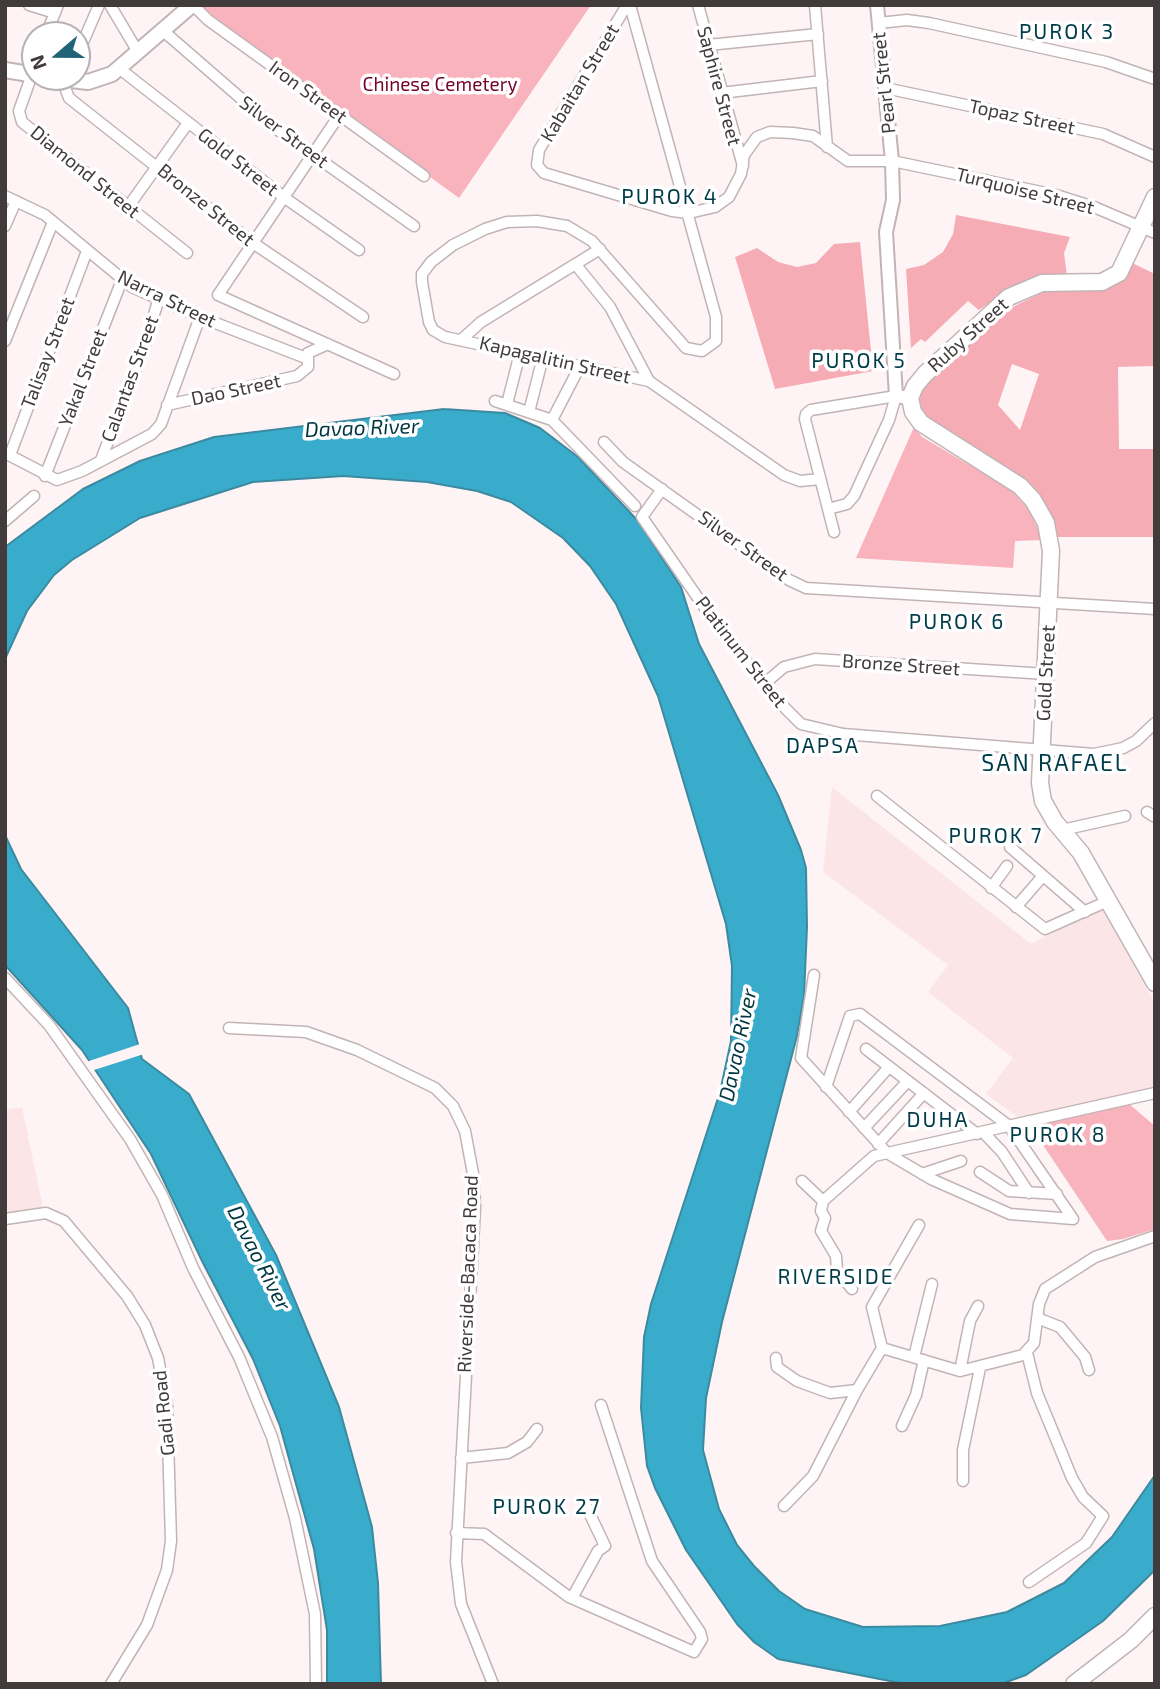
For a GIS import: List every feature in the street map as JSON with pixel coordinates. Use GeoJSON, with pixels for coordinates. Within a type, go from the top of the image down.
{"type":"FeatureCollection","features":[{"type":"Feature","properties":{"kind":"main road"},"geometry":{"type":"LineString","coordinates":[[91,81],[96,81],[120,69],[161,29],[193,5]]}},
{"type":"Feature","properties":{"kind":"main road","name":"Ruby Street"},"geometry":{"type":"LineString","coordinates":[[903,397],[1009,298],[1042,283],[1097,283],[1114,277],[1148,230],[1155,197]]}},
{"type":"Feature","properties":{"kind":"main road","name":"Gold Street"},"geometry":{"type":"LineString","coordinates":[[903,397],[921,423],[1012,480],[1033,500],[1046,523],[1051,540],[1042,748],[1043,801],[1081,853],[1155,983]]}},
{"type":"Feature","properties":{"kind":"main road"},"geometry":{"type":"LineString","coordinates":[[1074,1684],[1131,1640],[1155,1616]]}},
{"type":"Feature","properties":{"kind":"street"},"geometry":{"type":"LineString","coordinates":[[91,24],[99,5]]}},
{"type":"Feature","properties":{"kind":"street"},"geometry":{"type":"LineString","coordinates":[[110,5],[138,52]]}},
{"type":"Feature","properties":{"kind":"street","name":"Iron Street"},"geometry":{"type":"LineString","coordinates":[[193,5],[208,20],[424,176]]}},
{"type":"Feature","properties":{"kind":"street"},"geometry":{"type":"LineString","coordinates":[[461,340],[481,322],[600,249],[686,348],[697,352],[716,341],[718,326],[689,213],[629,5]]}},
{"type":"Feature","properties":{"kind":"street","name":"Kabaitan Street"},"geometry":{"type":"LineString","coordinates":[[629,5],[569,98],[539,150],[536,162],[541,171],[548,175],[672,211],[689,213]]}},
{"type":"Feature","properties":{"kind":"street","name":"Saphire Street"},"geometry":{"type":"LineString","coordinates":[[698,5],[743,166]]}},
{"type":"Feature","properties":{"kind":"street"},"geometry":{"type":"LineString","coordinates":[[815,5],[827,147]]}},
{"type":"Feature","properties":{"kind":"street","name":"Pearl Street"},"geometry":{"type":"LineString","coordinates":[[877,5],[892,161],[892,206],[886,232],[903,397]]}},
{"type":"Feature","properties":{"kind":"street"},"geometry":{"type":"LineString","coordinates":[[35,6],[56,9]]}},
{"type":"Feature","properties":{"kind":"street"},"geometry":{"type":"LineString","coordinates":[[879,23],[897,20],[929,23],[1105,62],[1155,79]]}},
{"type":"Feature","properties":{"kind":"street","name":"Silver Street"},"geometry":{"type":"LineString","coordinates":[[161,29],[240,100],[414,226]]}},
{"type":"Feature","properties":{"kind":"street"},"geometry":{"type":"LineString","coordinates":[[708,45],[818,34]]}},
{"type":"Feature","properties":{"kind":"street","name":"Gold Street"},"geometry":{"type":"LineString","coordinates":[[120,69],[285,198],[359,250]]}},
{"type":"Feature","properties":{"kind":"street"},"geometry":{"type":"LineString","coordinates":[[721,93],[822,81]]}},
{"type":"Feature","properties":{"kind":"street","name":"Topaz Street"},"geometry":{"type":"LineString","coordinates":[[886,88],[1103,134],[1155,158]]}},
{"type":"Feature","properties":{"kind":"street","name":"Diamond Street"},"geometry":{"type":"LineString","coordinates":[[28,91],[19,111],[22,121],[187,253]]}},
{"type":"Feature","properties":{"kind":"street","name":"Bronze Street"},"geometry":{"type":"LineString","coordinates":[[68,91],[69,98],[253,243],[363,317]]}},
{"type":"Feature","properties":{"kind":"street"},"geometry":{"type":"LineString","coordinates":[[340,114],[218,295],[394,374]]}},
{"type":"Feature","properties":{"kind":"street"},"geometry":{"type":"LineString","coordinates":[[128,207],[188,123]]}},
{"type":"Feature","properties":{"kind":"street","name":"Turquoise Street"},"geometry":{"type":"LineString","coordinates":[[689,213],[715,208],[725,201],[734,190],[752,142],[770,132],[806,134],[848,161],[892,161],[1072,199],[1148,230]]}},
{"type":"Feature","properties":{"kind":"street"},"geometry":{"type":"LineString","coordinates":[[5,226],[10,199]]}},
{"type":"Feature","properties":{"kind":"street","name":"Narra Street"},"geometry":{"type":"LineString","coordinates":[[10,199],[36,209],[122,280],[200,317],[306,358]]}},
{"type":"Feature","properties":{"kind":"street","name":"Kapagalitin Street"},"geometry":{"type":"LineString","coordinates":[[600,249],[567,226],[528,220],[498,224],[453,245],[425,268],[423,298],[433,330],[445,337],[649,381]]}},
{"type":"Feature","properties":{"kind":"street"},"geometry":{"type":"LineString","coordinates":[[5,341],[53,222]]}},
{"type":"Feature","properties":{"kind":"street","name":"Talisay Street"},"geometry":{"type":"LineString","coordinates":[[7,454],[87,251]]}},
{"type":"Feature","properties":{"kind":"street"},"geometry":{"type":"LineString","coordinates":[[576,265],[615,315],[649,381],[785,475],[800,481],[820,479]]}},
{"type":"Feature","properties":{"kind":"street","name":"Yakal Street"},"geometry":{"type":"LineString","coordinates":[[45,476],[122,280]]}},
{"type":"Feature","properties":{"kind":"street","name":"Calantas Street"},"geometry":{"type":"LineString","coordinates":[[101,460],[145,345],[159,298]]}},
{"type":"Feature","properties":{"kind":"street"},"geometry":{"type":"LineString","coordinates":[[7,454],[45,476],[60,479],[158,430],[200,317]]}},
{"type":"Feature","properties":{"kind":"street","name":"Dao Street"},"geometry":{"type":"LineString","coordinates":[[167,405],[297,376],[307,367],[306,358],[312,350],[328,344]]}},
{"type":"Feature","properties":{"kind":"street"},"geometry":{"type":"LineString","coordinates":[[507,404],[520,353]]}},
{"type":"Feature","properties":{"kind":"street"},"geometry":{"type":"LineString","coordinates":[[529,412],[543,357]]}},
{"type":"Feature","properties":{"kind":"street"},"geometry":{"type":"LineString","coordinates":[[552,420],[580,366]]}},
{"type":"Feature","properties":{"kind":"street"},"geometry":{"type":"LineString","coordinates":[[834,531],[806,414],[903,397]]}},
{"type":"Feature","properties":{"kind":"street"},"geometry":{"type":"LineString","coordinates":[[828,509],[846,503],[854,496],[903,397]]}},
{"type":"Feature","properties":{"kind":"street"},"geometry":{"type":"LineString","coordinates":[[495,401],[552,420],[635,506]]}},
{"type":"Feature","properties":{"kind":"street","name":"Silver Street"},"geometry":{"type":"LineString","coordinates":[[604,442],[617,457],[789,580],[806,588],[1155,609]]}},
{"type":"Feature","properties":{"kind":"street","name":"Platinum Street"},"geometry":{"type":"LineString","coordinates":[[662,489],[642,517],[707,611],[764,684],[801,724],[819,730],[1042,748],[1079,754],[1108,753],[1136,741],[1155,723]]}},
{"type":"Feature","properties":{"kind":"street"},"geometry":{"type":"LineString","coordinates":[[5,521],[34,496]]}},
{"type":"Feature","properties":{"kind":"street","name":"Bronze Street"},"geometry":{"type":"LineString","coordinates":[[764,684],[784,667],[815,659],[1046,674]]}},
{"type":"Feature","properties":{"kind":"street"},"geometry":{"type":"LineString","coordinates":[[877,796],[1047,930],[1108,901]]}},
{"type":"Feature","properties":{"kind":"street"},"geometry":{"type":"LineString","coordinates":[[1062,830],[1125,816]]}},
{"type":"Feature","properties":{"kind":"street"},"geometry":{"type":"LineString","coordinates":[[1010,847],[1085,912]]}},
{"type":"Feature","properties":{"kind":"street"},"geometry":{"type":"LineString","coordinates":[[991,888],[1007,866]]}},
{"type":"Feature","properties":{"kind":"street"},"geometry":{"type":"LineString","coordinates":[[1016,907],[1042,877]]}},
{"type":"Feature","properties":{"kind":"street"},"geometry":{"type":"LineString","coordinates":[[814,975],[801,1056],[826,1087],[887,1153],[922,1174],[1010,1214],[1073,1219],[1009,1126],[858,1013],[850,1016],[826,1087]]}},
{"type":"Feature","properties":{"kind":"street"},"geometry":{"type":"LineString","coordinates":[[5,978],[49,1025],[137,1149],[239,1357],[272,1437],[295,1518],[315,1614],[316,1684]]}},
{"type":"Feature","properties":{"kind":"street","name":"Riverside-Bacaca Road"},"geometry":{"type":"LineString","coordinates":[[229,1028],[292,1030],[330,1039],[425,1081],[445,1096],[460,1118],[469,1145],[475,1194],[456,1562],[461,1604],[493,1684]]}},
{"type":"Feature","properties":{"kind":"street"},"geometry":{"type":"LineString","coordinates":[[866,1049],[1002,1152],[1029,1193]]}},
{"type":"Feature","properties":{"kind":"street"},"geometry":{"type":"LineString","coordinates":[[849,1112],[890,1067]]}},
{"type":"Feature","properties":{"kind":"street"},"geometry":{"type":"LineString","coordinates":[[864,1129],[908,1081]]}},
{"type":"Feature","properties":{"kind":"street"},"geometry":{"type":"LineString","coordinates":[[878,1143],[924,1093]]}},
{"type":"Feature","properties":{"kind":"street"},"geometry":{"type":"LineString","coordinates":[[852,1289],[837,1270],[836,1256],[821,1231],[825,1218],[821,1211],[823,1201],[866,1161],[887,1153],[1155,1093]]}},
{"type":"Feature","properties":{"kind":"street"},"geometry":{"type":"LineString","coordinates":[[922,1174],[961,1161]]}},
{"type":"Feature","properties":{"kind":"street"},"geometry":{"type":"LineString","coordinates":[[980,1172],[1009,1191],[1057,1194]]}},
{"type":"Feature","properties":{"kind":"street"},"geometry":{"type":"LineString","coordinates":[[802,1181],[823,1201]]}},
{"type":"Feature","properties":{"kind":"street","name":"Gadi Road"},"geometry":{"type":"LineString","coordinates":[[5,1219],[46,1213],[64,1221],[127,1296],[145,1325],[158,1358],[167,1406],[171,1541],[167,1570],[147,1625],[111,1684]]}},
{"type":"Feature","properties":{"kind":"street"},"geometry":{"type":"LineString","coordinates":[[783,1506],[813,1476],[882,1348],[872,1307],[919,1225]]}},
{"type":"Feature","properties":{"kind":"street"},"geometry":{"type":"LineString","coordinates":[[882,1348],[960,1371],[980,1368],[1027,1353],[1034,1343],[1042,1293],[1095,1256],[1155,1237]]}},
{"type":"Feature","properties":{"kind":"street"},"geometry":{"type":"LineString","coordinates":[[902,1426],[916,1395],[919,1359],[932,1284]]}},
{"type":"Feature","properties":{"kind":"street"},"geometry":{"type":"LineString","coordinates":[[960,1371],[971,1321],[978,1306]]}},
{"type":"Feature","properties":{"kind":"street"},"geometry":{"type":"LineString","coordinates":[[1037,1318],[1060,1327],[1085,1357],[1089,1370]]}},
{"type":"Feature","properties":{"kind":"street"},"geometry":{"type":"LineString","coordinates":[[1027,1353],[1037,1393],[1072,1478],[1083,1497],[1103,1517],[1086,1543],[1029,1582]]}},
{"type":"Feature","properties":{"kind":"street"},"geometry":{"type":"LineString","coordinates":[[776,1357],[777,1367],[797,1381],[830,1393],[857,1390]]}},
{"type":"Feature","properties":{"kind":"street"},"geometry":{"type":"LineString","coordinates":[[963,1481],[963,1450],[980,1368]]}},
{"type":"Feature","properties":{"kind":"street"},"geometry":{"type":"LineString","coordinates":[[456,1533],[484,1534],[572,1598],[694,1651],[702,1639],[686,1609],[652,1561],[601,1405]]}},
{"type":"Feature","properties":{"kind":"street"},"geometry":{"type":"LineString","coordinates":[[461,1458],[508,1453],[527,1442],[537,1429]]}},
{"type":"Feature","properties":{"kind":"street"},"geometry":{"type":"LineString","coordinates":[[572,1598],[598,1552],[605,1546],[586,1506]]}},
{"type":"Feature","properties":{"kind":"shaded area"},"geometry":{"type":"Polygon","coordinates":[[[956,215],[1070,237],[1064,253],[1067,277],[1014,286],[979,310],[968,301],[925,342],[921,339],[911,348],[906,269],[924,265],[943,252],[953,234],[956,215]]]}},
{"type":"Feature","properties":{"kind":"shaded area"},"geometry":{"type":"Polygon","coordinates":[[[860,242],[873,371],[775,389],[735,257],[757,248],[778,262],[797,267],[816,263],[834,244],[860,242]]]}},
{"type":"Feature","properties":{"kind":"shaded area"},"geometry":{"type":"Polygon","coordinates":[[[1130,262],[1155,274],[1155,366],[1118,367],[1119,449],[1154,449],[1155,427],[1155,537],[1056,537],[1051,520],[927,421],[919,410],[918,396],[926,383],[1002,312],[1044,292],[1112,287],[1123,278],[1130,262]],[[1012,364],[998,405],[1020,430],[1039,374],[1012,364]]]}},
{"type":"Feature","properties":{"kind":"shaded area"},"geometry":{"type":"Polygon","coordinates":[[[832,787],[1031,944],[1102,908],[1155,1004],[1155,1088],[1022,1120],[986,1094],[1013,1058],[928,992],[948,965],[823,872],[832,787]]]}},
{"type":"Feature","properties":{"kind":"shaded area"},"geometry":{"type":"Polygon","coordinates":[[[22,1107],[43,1208],[5,1215],[5,1110],[22,1107]]]}},
{"type":"Feature","properties":{"kind":"green space","name":"Chinese Cemetery"},"geometry":{"type":"Polygon","coordinates":[[[206,5],[591,5],[459,198],[199,9],[206,5]]]}},
{"type":"Feature","properties":{"kind":"green space"},"geometry":{"type":"Polygon","coordinates":[[[914,427],[922,437],[1010,489],[1029,510],[1043,540],[1015,541],[1013,568],[856,558],[914,427]]]}},
{"type":"Feature","properties":{"kind":"green space"},"geometry":{"type":"Polygon","coordinates":[[[1128,1103],[1155,1126],[1155,1229],[1107,1241],[1031,1127],[1128,1103]]]}},
{"type":"Feature","properties":{"kind":"water","name":"Davao River"},"geometry":{"type":"Polygon","coordinates":[[[444,409],[505,413],[540,428],[578,457],[638,521],[681,587],[699,644],[778,795],[806,868],[804,996],[797,1036],[722,1322],[706,1398],[703,1450],[719,1509],[737,1545],[754,1566],[779,1591],[805,1609],[863,1627],[940,1626],[1007,1612],[1064,1583],[1112,1537],[1155,1475],[1155,1570],[1103,1621],[1026,1675],[1001,1684],[905,1684],[778,1659],[754,1642],[737,1624],[686,1550],[655,1488],[647,1466],[641,1408],[644,1337],[651,1304],[720,1092],[731,1041],[732,966],[726,924],[658,696],[616,604],[590,566],[563,538],[511,502],[477,491],[427,482],[343,476],[253,482],[140,518],[72,560],[54,575],[27,611],[5,659],[5,547],[83,489],[140,461],[214,437],[444,409]]]}},
{"type":"Feature","properties":{"kind":"water","name":"Davao River"},"geometry":{"type":"Polygon","coordinates":[[[5,835],[21,869],[128,1008],[142,1059],[189,1094],[276,1255],[339,1407],[372,1527],[378,1583],[381,1684],[327,1684],[327,1630],[314,1549],[280,1426],[253,1359],[151,1154],[82,1050],[5,965],[5,835]]]}},
{"type":"Feature","properties":{"kind":"pier"},"geometry":{"type":"Polygon","coordinates":[[[140,1044],[144,1054],[91,1071],[86,1062],[140,1044]]]}},
{"type":"Feature","properties":{"kind":"district","name":"PUROK 3"},"geometry":{"type":"Point","coordinates":[1067,32]}},
{"type":"Feature","properties":{"kind":"district","name":"PUROK 4"},"geometry":{"type":"Point","coordinates":[670,197]}},
{"type":"Feature","properties":{"kind":"district","name":"PUROK 5"},"geometry":{"type":"Point","coordinates":[859,361]}},
{"type":"Feature","properties":{"kind":"district","name":"PUROK 6"},"geometry":{"type":"Point","coordinates":[957,622]}},
{"type":"Feature","properties":{"kind":"district","name":"DAPSA"},"geometry":{"type":"Point","coordinates":[823,746]}},
{"type":"Feature","properties":{"kind":"district","name":"SAN RAFAEL"},"geometry":{"type":"Point","coordinates":[1055,763]}},
{"type":"Feature","properties":{"kind":"district","name":"PUROK 7"},"geometry":{"type":"Point","coordinates":[996,836]}},
{"type":"Feature","properties":{"kind":"district","name":"DUHA"},"geometry":{"type":"Point","coordinates":[938,1120]}},
{"type":"Feature","properties":{"kind":"district","name":"PUROK 8"},"geometry":{"type":"Point","coordinates":[1058,1135]}},
{"type":"Feature","properties":{"kind":"district","name":"RIVERSIDE"},"geometry":{"type":"Point","coordinates":[836,1277]}},
{"type":"Feature","properties":{"kind":"district","name":"PUROK 27"},"geometry":{"type":"Point","coordinates":[547,1507]}}]}
